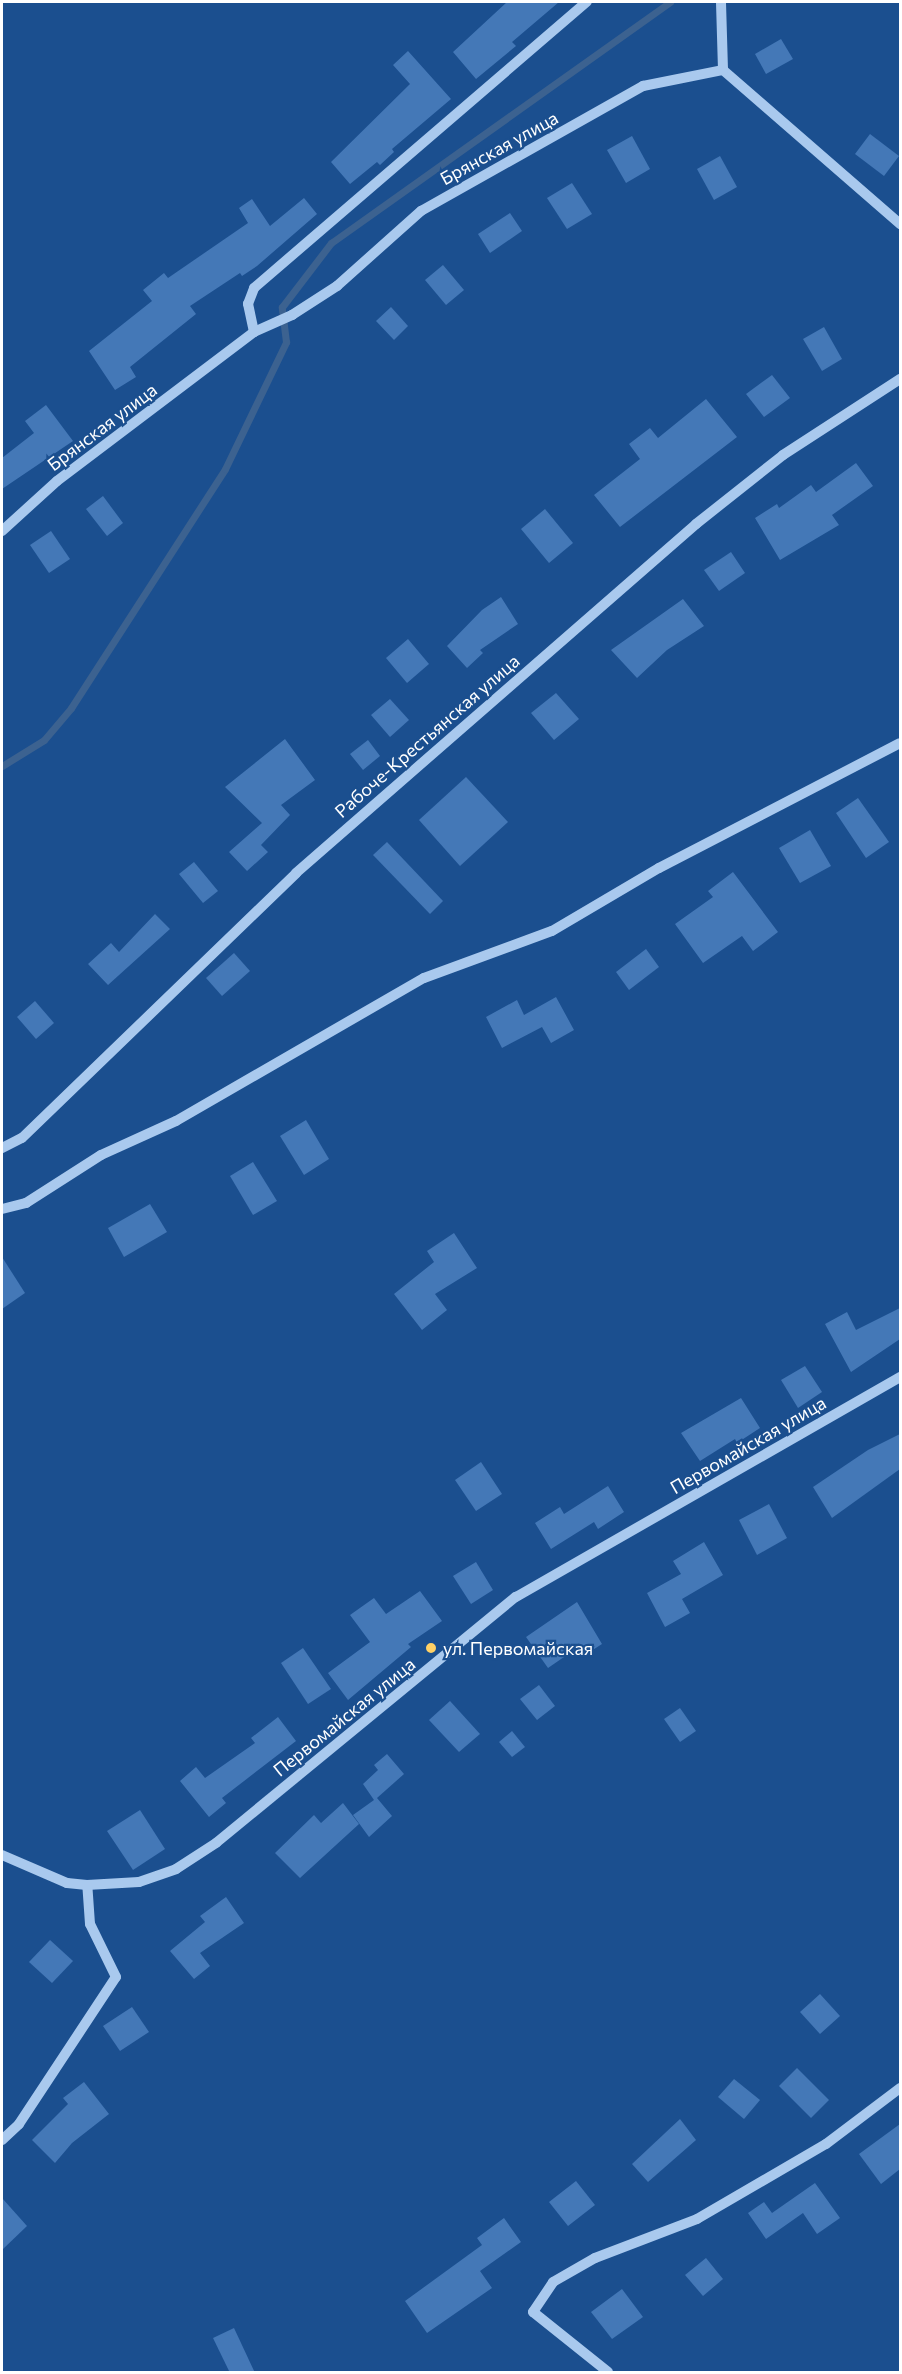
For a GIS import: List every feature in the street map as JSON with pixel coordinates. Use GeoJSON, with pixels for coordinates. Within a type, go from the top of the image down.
{"type":"FeatureCollection","features":[{"type":"Feature","properties":{"kind":"street"},"geometry":{"type":"LineString","coordinates":[[254,332],[248,304],[254,288],[587,2]]}},
{"type":"Feature","properties":{"kind":"street"},"geometry":{"type":"LineString","coordinates":[[721,2],[723,70],[900,224]]}},
{"type":"Feature","properties":{"kind":"street","name":"Брянская улица"},"geometry":{"type":"LineString","coordinates":[[2,531],[57,482],[254,332],[292,315],[337,285],[421,211],[643,86],[723,70]]}},
{"type":"Feature","properties":{"kind":"street","name":"Рабоче-Крестьянская улица"},"geometry":{"type":"LineString","coordinates":[[2,1148],[31,1130],[296,873],[696,524],[783,455],[900,379]]}},
{"type":"Feature","properties":{"kind":"street"},"geometry":{"type":"LineString","coordinates":[[2,1209],[26,1203],[101,1155],[176,1121],[424,978],[552,932],[659,868],[900,743]]}},
{"type":"Feature","properties":{"kind":"street","name":"Первомайская улица"},"geometry":{"type":"LineString","coordinates":[[2,1855],[67,1883],[87,1885],[139,1882],[186,1863],[216,1844],[516,1597],[900,1377]]}},
{"type":"Feature","properties":{"kind":"street"},"geometry":{"type":"LineString","coordinates":[[2,2140],[19,2124],[116,1977],[90,1924],[87,1885]]}},
{"type":"Feature","properties":{"kind":"street"},"geometry":{"type":"LineString","coordinates":[[608,2373],[533,2312],[553,2282],[595,2258],[697,2219],[826,2144],[900,2088]]}},
{"type":"Feature","properties":{"kind":"building"},"geometry":{"type":"Polygon","coordinates":[[[507,2],[559,2],[512,42],[516,46],[476,79],[453,52],[507,2]]]}},
{"type":"Feature","properties":{"kind":"building"},"geometry":{"type":"Polygon","coordinates":[[[781,39],[793,59],[766,74],[755,54],[781,39]]]}},
{"type":"Feature","properties":{"kind":"building"},"geometry":{"type":"Polygon","coordinates":[[[408,51],[451,99],[392,149],[394,152],[380,165],[377,162],[350,184],[331,162],[410,84],[393,65],[408,51]]]}},
{"type":"Feature","properties":{"kind":"building"},"geometry":{"type":"Polygon","coordinates":[[[870,134],[899,156],[884,176],[855,154],[870,134]]]}},
{"type":"Feature","properties":{"kind":"building"},"geometry":{"type":"Polygon","coordinates":[[[632,136],[650,169],[626,183],[607,150],[632,136]]]}},
{"type":"Feature","properties":{"kind":"building"},"geometry":{"type":"Polygon","coordinates":[[[720,156],[737,187],[714,200],[697,169],[720,156]]]}},
{"type":"Feature","properties":{"kind":"building"},"geometry":{"type":"Polygon","coordinates":[[[572,183],[592,214],[567,229],[547,198],[572,183]]]}},
{"type":"Feature","properties":{"kind":"building"},"geometry":{"type":"Polygon","coordinates":[[[304,198],[317,214],[257,266],[242,276],[240,273],[190,306],[196,314],[130,367],[136,377],[115,390],[89,351],[152,301],[143,290],[164,273],[168,278],[248,223],[239,208],[252,199],[270,226],[304,198]]]}},
{"type":"Feature","properties":{"kind":"building"},"geometry":{"type":"Polygon","coordinates":[[[510,213],[522,231],[490,253],[478,234],[510,213]]]}},
{"type":"Feature","properties":{"kind":"building"},"geometry":{"type":"Polygon","coordinates":[[[443,265],[464,290],[446,305],[425,280],[443,265]]]}},
{"type":"Feature","properties":{"kind":"building"},"geometry":{"type":"Polygon","coordinates":[[[391,307],[408,326],[394,340],[376,321],[391,307]]]}},
{"type":"Feature","properties":{"kind":"building"},"geometry":{"type":"Polygon","coordinates":[[[824,327],[842,359],[822,371],[803,339],[824,327]]]}},
{"type":"Feature","properties":{"kind":"building"},"geometry":{"type":"Polygon","coordinates":[[[772,375],[790,398],[764,417],[746,394],[772,375]]]}},
{"type":"Feature","properties":{"kind":"building"},"geometry":{"type":"Polygon","coordinates":[[[706,399],[737,437],[620,527],[594,495],[640,459],[629,444],[650,428],[658,438],[706,399]]]}},
{"type":"Feature","properties":{"kind":"building"},"geometry":{"type":"Polygon","coordinates":[[[46,405],[73,441],[2,489],[2,458],[34,433],[25,421],[46,405]]]}},
{"type":"Feature","properties":{"kind":"building"},"geometry":{"type":"Polygon","coordinates":[[[856,463],[873,486],[832,515],[839,525],[780,560],[755,518],[777,504],[779,508],[811,485],[816,492],[856,463]]]}},
{"type":"Feature","properties":{"kind":"building"},"geometry":{"type":"Polygon","coordinates":[[[103,496],[123,523],[107,536],[86,509],[103,496]]]}},
{"type":"Feature","properties":{"kind":"building"},"geometry":{"type":"Polygon","coordinates":[[[545,509],[573,543],[549,563],[521,529],[545,509]]]}},
{"type":"Feature","properties":{"kind":"building"},"geometry":{"type":"Polygon","coordinates":[[[51,531],[70,559],[49,573],[30,545],[51,531]]]}},
{"type":"Feature","properties":{"kind":"building"},"geometry":{"type":"Polygon","coordinates":[[[731,552],[745,573],[719,591],[704,570],[731,552]]]}},
{"type":"Feature","properties":{"kind":"building"},"geometry":{"type":"Polygon","coordinates":[[[501,597],[518,624],[480,650],[483,653],[467,668],[447,646],[482,610],[501,597]]]}},
{"type":"Feature","properties":{"kind":"building"},"geometry":{"type":"Polygon","coordinates":[[[683,599],[704,626],[667,650],[637,678],[611,650],[683,599]]]}},
{"type":"Feature","properties":{"kind":"building"},"geometry":{"type":"Polygon","coordinates":[[[408,639],[429,664],[407,683],[386,658],[408,639]]]}},
{"type":"Feature","properties":{"kind":"building"},"geometry":{"type":"Polygon","coordinates":[[[556,693],[579,719],[554,740],[531,713],[556,693]]]}},
{"type":"Feature","properties":{"kind":"building"},"geometry":{"type":"Polygon","coordinates":[[[390,699],[409,720],[390,737],[371,715],[390,699]]]}},
{"type":"Feature","properties":{"kind":"building"},"geometry":{"type":"Polygon","coordinates":[[[285,739],[315,780],[281,805],[290,815],[261,845],[268,852],[247,871],[229,852],[262,823],[225,787],[285,739]]]}},
{"type":"Feature","properties":{"kind":"building"},"geometry":{"type":"Polygon","coordinates":[[[368,740],[380,756],[363,770],[350,754],[368,740]]]}},
{"type":"Feature","properties":{"kind":"building"},"geometry":{"type":"Polygon","coordinates":[[[466,777],[508,822],[460,866],[419,820],[466,777]]]}},
{"type":"Feature","properties":{"kind":"building"},"geometry":{"type":"Polygon","coordinates":[[[858,798],[889,842],[866,858],[836,813],[858,798]]]}},
{"type":"Feature","properties":{"kind":"building"},"geometry":{"type":"Polygon","coordinates":[[[810,830],[831,866],[800,883],[779,848],[810,830]]]}},
{"type":"Feature","properties":{"kind":"building"},"geometry":{"type":"Polygon","coordinates":[[[387,842],[443,901],[430,914],[373,855],[387,842]]]}},
{"type":"Feature","properties":{"kind":"building"},"geometry":{"type":"Polygon","coordinates":[[[194,862],[218,891],[203,903],[179,874],[194,862]]]}},
{"type":"Feature","properties":{"kind":"building"},"geometry":{"type":"Polygon","coordinates":[[[733,872],[778,932],[753,951],[742,936],[703,963],[675,924],[713,897],[708,891],[733,872]]]}},
{"type":"Feature","properties":{"kind":"building"},"geometry":{"type":"Polygon","coordinates":[[[155,914],[170,929],[108,985],[88,964],[111,943],[119,952],[155,914]]]}},
{"type":"Feature","properties":{"kind":"building"},"geometry":{"type":"Polygon","coordinates":[[[646,949],[659,967],[629,990],[616,972],[646,949]]]}},
{"type":"Feature","properties":{"kind":"building"},"geometry":{"type":"Polygon","coordinates":[[[234,953],[250,971],[222,996],[206,978],[234,953]]]}},
{"type":"Feature","properties":{"kind":"building"},"geometry":{"type":"Polygon","coordinates":[[[556,997],[574,1030],[551,1043],[542,1027],[502,1048],[486,1017],[517,1000],[524,1015],[556,997]]]}},
{"type":"Feature","properties":{"kind":"building"},"geometry":{"type":"Polygon","coordinates":[[[35,1001],[54,1023],[36,1039],[17,1017],[35,1001]]]}},
{"type":"Feature","properties":{"kind":"building"},"geometry":{"type":"Polygon","coordinates":[[[306,1120],[329,1159],[304,1175],[280,1136],[306,1120]]]}},
{"type":"Feature","properties":{"kind":"building"},"geometry":{"type":"Polygon","coordinates":[[[253,1162],[277,1201],[253,1215],[230,1176],[253,1162]]]}},
{"type":"Feature","properties":{"kind":"building"},"geometry":{"type":"Polygon","coordinates":[[[150,1204],[167,1232],[124,1257],[108,1228],[150,1204]]]}},
{"type":"Feature","properties":{"kind":"building"},"geometry":{"type":"Polygon","coordinates":[[[454,1233],[477,1268],[435,1294],[447,1310],[422,1330],[394,1294],[434,1262],[427,1251],[454,1233]]]}},
{"type":"Feature","properties":{"kind":"building"},"geometry":{"type":"Polygon","coordinates":[[[2,1257],[25,1293],[2,1309],[2,1257]]]}},
{"type":"Feature","properties":{"kind":"building"},"geometry":{"type":"Polygon","coordinates":[[[900,1308],[900,1339],[851,1372],[825,1324],[847,1312],[856,1330],[900,1308]]]}},
{"type":"Feature","properties":{"kind":"building"},"geometry":{"type":"Polygon","coordinates":[[[805,1366],[822,1392],[798,1408],[781,1380],[805,1366]]]}},
{"type":"Feature","properties":{"kind":"building"},"geometry":{"type":"Polygon","coordinates":[[[741,1398],[760,1428],[737,1443],[735,1439],[700,1461],[681,1433],[741,1398]]]}},
{"type":"Feature","properties":{"kind":"building"},"geometry":{"type":"Polygon","coordinates":[[[900,1434],[900,1469],[832,1518],[813,1487],[868,1450],[900,1434]]]}},
{"type":"Feature","properties":{"kind":"building"},"geometry":{"type":"Polygon","coordinates":[[[481,1462],[502,1494],[476,1511],[455,1480],[481,1462]]]}},
{"type":"Feature","properties":{"kind":"building"},"geometry":{"type":"Polygon","coordinates":[[[608,1486],[624,1512],[598,1529],[594,1522],[551,1549],[535,1523],[560,1507],[564,1514],[608,1486]]]}},
{"type":"Feature","properties":{"kind":"building"},"geometry":{"type":"Polygon","coordinates":[[[769,1504],[787,1538],[757,1555],[739,1520],[769,1504]]]}},
{"type":"Feature","properties":{"kind":"building"},"geometry":{"type":"Polygon","coordinates":[[[704,1542],[723,1575],[682,1599],[690,1613],[665,1627],[647,1593],[681,1574],[673,1561],[704,1542]]]}},
{"type":"Feature","properties":{"kind":"building"},"geometry":{"type":"Polygon","coordinates":[[[476,1562],[493,1590],[471,1604],[453,1576],[476,1562]]]}},
{"type":"Feature","properties":{"kind":"building"},"geometry":{"type":"Polygon","coordinates":[[[420,1591],[442,1621],[408,1644],[411,1647],[348,1700],[328,1673],[370,1642],[350,1615],[374,1598],[386,1614],[420,1591]]]}},
{"type":"Feature","properties":{"kind":"building"},"geometry":{"type":"Polygon","coordinates":[[[577,1602],[602,1644],[585,1655],[580,1646],[548,1668],[526,1637],[577,1602]]]}},
{"type":"Feature","properties":{"kind":"building"},"geometry":{"type":"Polygon","coordinates":[[[303,1648],[331,1689],[308,1704],[281,1663],[303,1648]]]}},
{"type":"Feature","properties":{"kind":"building"},"geometry":{"type":"Polygon","coordinates":[[[539,1685],[555,1706],[537,1720],[520,1699],[539,1685]]]}},
{"type":"Feature","properties":{"kind":"building"},"geometry":{"type":"Polygon","coordinates":[[[450,1701],[480,1734],[459,1752],[429,1720],[450,1701]]]}},
{"type":"Feature","properties":{"kind":"building"},"geometry":{"type":"Polygon","coordinates":[[[680,1708],[696,1731],[680,1742],[664,1719],[680,1708]]]}},
{"type":"Feature","properties":{"kind":"building"},"geometry":{"type":"Polygon","coordinates":[[[278,1717],[296,1741],[222,1798],[226,1803],[209,1817],[180,1781],[196,1767],[205,1778],[255,1743],[251,1738],[278,1717]]]}},
{"type":"Feature","properties":{"kind":"building"},"geometry":{"type":"Polygon","coordinates":[[[512,1731],[525,1747],[512,1757],[499,1742],[512,1731]]]}},
{"type":"Feature","properties":{"kind":"building"},"geometry":{"type":"Polygon","coordinates":[[[387,1754],[404,1774],[377,1798],[392,1816],[369,1837],[353,1815],[374,1800],[363,1784],[378,1770],[374,1765],[387,1754]]]}},
{"type":"Feature","properties":{"kind":"building"},"geometry":{"type":"Polygon","coordinates":[[[343,1803],[359,1824],[300,1878],[275,1853],[314,1815],[321,1823],[343,1803]]]}},
{"type":"Feature","properties":{"kind":"building"},"geometry":{"type":"Polygon","coordinates":[[[140,1810],[165,1849],[133,1870],[107,1831],[140,1810]]]}},
{"type":"Feature","properties":{"kind":"building"},"geometry":{"type":"Polygon","coordinates":[[[226,1897],[244,1923],[200,1953],[210,1966],[194,1979],[170,1951],[205,1922],[200,1916],[226,1897]]]}},
{"type":"Feature","properties":{"kind":"building"},"geometry":{"type":"Polygon","coordinates":[[[50,1940],[73,1961],[52,1983],[29,1962],[50,1940]]]}},
{"type":"Feature","properties":{"kind":"building"},"geometry":{"type":"Polygon","coordinates":[[[820,1994],[840,2016],[820,2034],[800,2012],[820,1994]]]}},
{"type":"Feature","properties":{"kind":"building"},"geometry":{"type":"Polygon","coordinates":[[[132,2007],[149,2032],[120,2051],[103,2026],[132,2007]]]}},
{"type":"Feature","properties":{"kind":"building"},"geometry":{"type":"Polygon","coordinates":[[[797,2068],[829,2100],[811,2118],[779,2086],[797,2068]]]}},
{"type":"Feature","properties":{"kind":"building"},"geometry":{"type":"Polygon","coordinates":[[[734,2079],[760,2100],[744,2119],[718,2097],[734,2079]]]}},
{"type":"Feature","properties":{"kind":"building"},"geometry":{"type":"Polygon","coordinates":[[[84,2082],[109,2114],[72,2143],[55,2163],[32,2140],[68,2104],[63,2098],[84,2082]]]}},
{"type":"Feature","properties":{"kind":"building"},"geometry":{"type":"Polygon","coordinates":[[[680,2119],[696,2140],[648,2182],[632,2164],[680,2119]]]}},
{"type":"Feature","properties":{"kind":"building"},"geometry":{"type":"Polygon","coordinates":[[[900,2124],[900,2169],[881,2184],[859,2154],[900,2124]]]}},
{"type":"Feature","properties":{"kind":"building"},"geometry":{"type":"Polygon","coordinates":[[[576,2181],[595,2205],[568,2226],[549,2202],[576,2181]]]}},
{"type":"Feature","properties":{"kind":"building"},"geometry":{"type":"Polygon","coordinates":[[[815,2183],[840,2218],[817,2234],[803,2213],[766,2239],[748,2213],[764,2202],[772,2213],[815,2183]]]}},
{"type":"Feature","properties":{"kind":"building"},"geometry":{"type":"Polygon","coordinates":[[[2,2198],[27,2226],[2,2250],[2,2198]]]}},
{"type":"Feature","properties":{"kind":"building"},"geometry":{"type":"Polygon","coordinates":[[[504,2218],[521,2242],[480,2271],[492,2288],[427,2333],[405,2301],[482,2245],[477,2238],[504,2218]]]}},
{"type":"Feature","properties":{"kind":"building"},"geometry":{"type":"Polygon","coordinates":[[[706,2258],[723,2279],[703,2296],[685,2275],[706,2258]]]}},
{"type":"Feature","properties":{"kind":"building"},"geometry":{"type":"Polygon","coordinates":[[[622,2289],[643,2317],[612,2339],[591,2312],[622,2289]]]}},
{"type":"Feature","properties":{"kind":"building"},"geometry":{"type":"Polygon","coordinates":[[[234,2328],[255,2373],[230,2373],[213,2338],[234,2328]]]}},
{"type":"Feature","properties":{"kind":"waterway"},"geometry":{"type":"LineString","coordinates":[[2,766],[44,740],[71,708],[225,469],[286,342],[282,307],[331,243],[670,2]]}},
{"type":"Feature","properties":{"kind":"place","name":"ул. Первомайская"},"geometry":{"type":"Point","coordinates":[431,1648]}}]}
